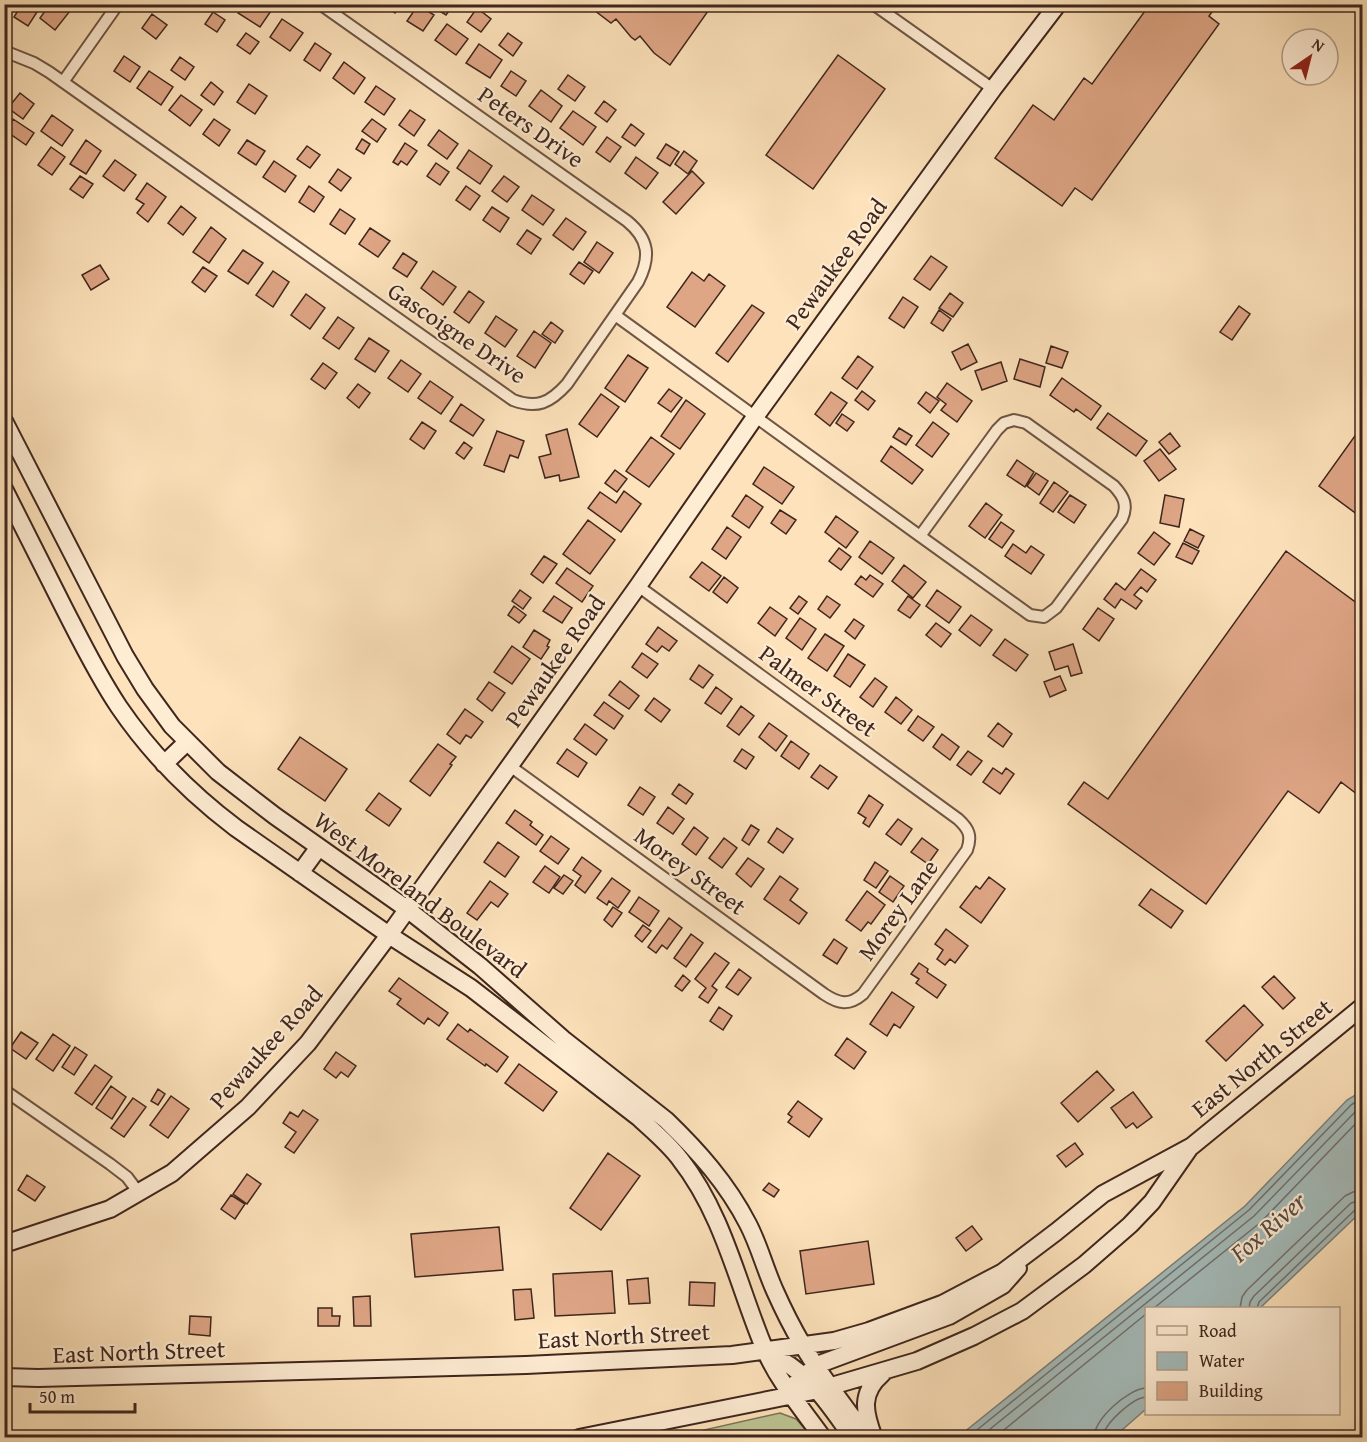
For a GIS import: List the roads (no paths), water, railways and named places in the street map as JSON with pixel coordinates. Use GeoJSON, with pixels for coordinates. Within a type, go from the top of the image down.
{"type":"FeatureCollection","features":[{"type":"Feature","properties":{"kind":"main road","name":"Pewaukee Road"},"geometry":{"type":"LineString","coordinates":[[4,1244],[94,1215],[139,1193],[172,1173],[248,1107],[285,1069],[338,1006],[638,586],[755,417],[993,88],[1058,4]]}},
{"type":"Feature","properties":{"kind":"main road","name":"West Moreland Boulevard"},"geometry":{"type":"LineString","coordinates":[[4,421],[124,656],[172,726],[218,772],[407,909],[480,966],[545,1024],[666,1120],[720,1178],[749,1225],[775,1291],[803,1346],[810,1370],[824,1389]]}},
{"type":"Feature","properties":{"kind":"main road","name":"West Moreland Boulevard"},"geometry":{"type":"LineString","coordinates":[[4,489],[76,633],[106,687],[142,739],[164,764],[213,810],[389,935],[471,988],[638,1117],[669,1146],[690,1173],[720,1228],[766,1352],[792,1394],[824,1437]]}},
{"type":"Feature","properties":{"kind":"main road"},"geometry":{"type":"LineString","coordinates":[[164,764],[187,742]]}},
{"type":"Feature","properties":{"kind":"main road"},"geometry":{"type":"LineString","coordinates":[[300,873],[320,847]]}},
{"type":"Feature","properties":{"kind":"main road","name":"East North Street"},"geometry":{"type":"LineString","coordinates":[[4,1377],[39,1378],[526,1365],[732,1355],[803,1346],[869,1331],[942,1304],[1003,1272],[1103,1194],[1192,1146],[1362,1007]]}},
{"type":"Feature","properties":{"kind":"main road","name":"East North Street"},"geometry":{"type":"LineString","coordinates":[[579,1437],[824,1389],[885,1371],[943,1350],[1022,1311],[1084,1265],[1130,1225],[1152,1202],[1192,1146]]}},
{"type":"Feature","properties":{"kind":"main road"},"geometry":{"type":"LineString","coordinates":[[792,1394],[796,1383],[810,1370],[949,1316],[1003,1285],[1034,1249]]}},
{"type":"Feature","properties":{"kind":"main road"},"geometry":{"type":"LineString","coordinates":[[766,1352],[810,1370]]}},
{"type":"Feature","properties":{"kind":"main road"},"geometry":{"type":"LineString","coordinates":[[874,1437],[866,1411],[866,1397],[869,1388],[885,1371]]}},
{"type":"Feature","properties":{"kind":"main road"},"geometry":{"type":"LineString","coordinates":[[824,1389],[853,1437]]}},
{"type":"Feature","properties":{"kind":"main road"},"geometry":{"type":"LineString","coordinates":[[824,1389],[868,1437]]}},
{"type":"Feature","properties":{"kind":"street"},"geometry":{"type":"LineString","coordinates":[[63,82],[118,4]]}},
{"type":"Feature","properties":{"kind":"street","name":"Peters Drive"},"geometry":{"type":"LineString","coordinates":[[320,4],[636,229],[645,245],[646,267],[639,282],[615,315]]}},
{"type":"Feature","properties":{"kind":"street"},"geometry":{"type":"LineString","coordinates":[[873,4],[993,88]]}},
{"type":"Feature","properties":{"kind":"street","name":"Gascoigne Drive"},"geometry":{"type":"LineString","coordinates":[[4,51],[34,63],[63,82],[513,400],[532,405],[548,401],[557,395],[615,315]]}},
{"type":"Feature","properties":{"kind":"street"},"geometry":{"type":"LineString","coordinates":[[615,315],[1029,615],[1044,617],[1056,608],[1122,519],[1126,505],[1122,494],[1114,486],[1026,423],[1014,420],[1004,423],[997,430],[920,536]]}},
{"type":"Feature","properties":{"kind":"street","name":"Palmer Street"},"geometry":{"type":"LineString","coordinates":[[638,586],[958,819],[969,833]]}},
{"type":"Feature","properties":{"kind":"street","name":"Morey Street"},"geometry":{"type":"LineString","coordinates":[[510,766],[824,994],[835,1001],[848,1003]]}},
{"type":"Feature","properties":{"kind":"street","name":"Morey Lane"},"geometry":{"type":"LineString","coordinates":[[848,1003],[863,994],[967,850],[970,841],[969,833]]}},
{"type":"Feature","properties":{"kind":"street"},"geometry":{"type":"LineString","coordinates":[[4,1090],[110,1164],[127,1177],[139,1193]]}},
{"type":"Feature","properties":{"kind":"water","name":"Fox River"},"geometry":{"type":"Polygon","coordinates":[[[1362,1091],[1362,1211],[1261,1307],[1145,1307],[1145,1410],[1114,1437],[958,1437],[1245,1206],[1347,1100],[1362,1091]]]}}]}
